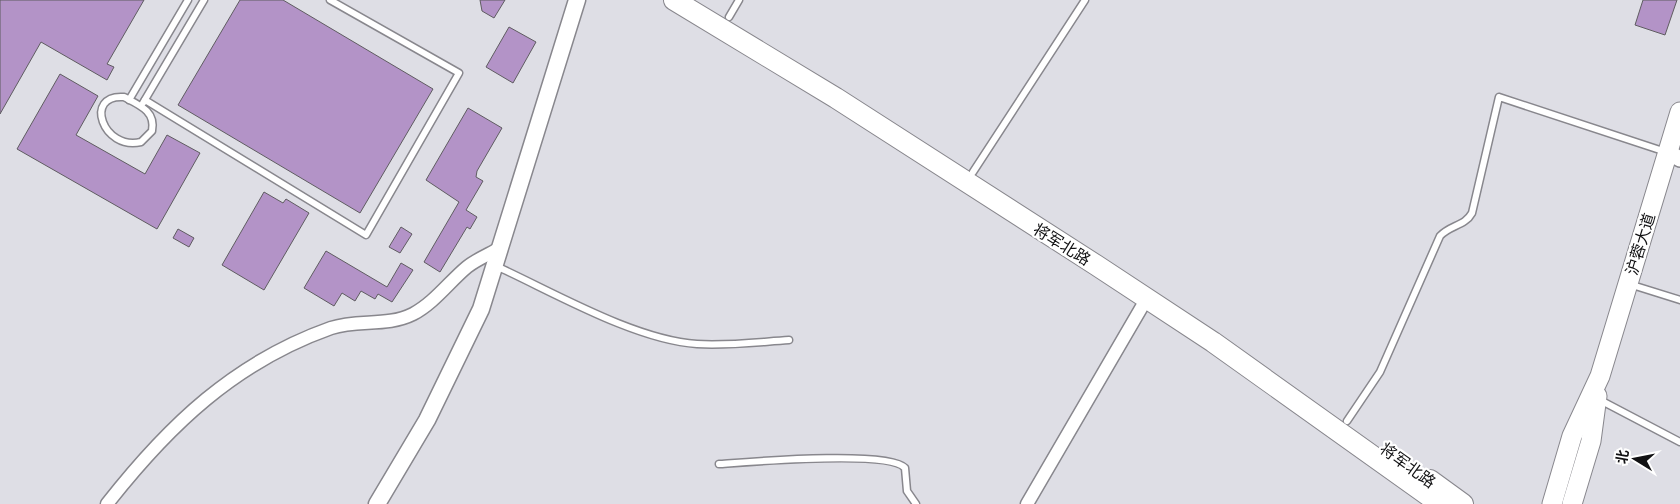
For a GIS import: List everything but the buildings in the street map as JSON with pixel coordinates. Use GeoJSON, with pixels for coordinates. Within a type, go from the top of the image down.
{"type":"FeatureCollection","features":[{"type":"Feature","properties":{"kind":"highway","name":"将军北路"},"geometry":{"type":"LineString","coordinates":[[674,0],[836,98],[1147,298],[1212,342],[1432,502]]}},
{"type":"Feature","properties":{"kind":"highway","name":"将军北路"},"geometry":{"type":"LineString","coordinates":[[700,0],[843,87],[1212,326],[1463,504]]}},
{"type":"Feature","properties":{"kind":"main road"},"geometry":{"type":"LineString","coordinates":[[378,504],[442,392],[481,309],[496,266],[577,0]]}},
{"type":"Feature","properties":{"kind":"main road","name":"沪蓉大道"},"geometry":{"type":"LineString","coordinates":[[1552,504],[1572,436],[1600,376],[1628,283],[1674,156],[1680,112]]}},
{"type":"Feature","properties":{"kind":"main road","name":"沪蓉大道"},"geometry":{"type":"LineString","coordinates":[[1572,504],[1591,441],[1600,376]]}},
{"type":"Feature","properties":{"kind":"street"},"geometry":{"type":"LineString","coordinates":[[107,504],[142,459],[198,405],[248,369],[300,339],[342,324],[391,321],[414,314],[468,266],[500,248]]}},
{"type":"Feature","properties":{"kind":"street"},"geometry":{"type":"LineString","coordinates":[[1027,504],[1147,298]]}},
{"type":"Feature","properties":{"kind":"lane"},"geometry":{"type":"LineString","coordinates":[[129,100],[188,0]]}},
{"type":"Feature","properties":{"kind":"lane"},"geometry":{"type":"LineString","coordinates":[[143,103],[204,0]]}},
{"type":"Feature","properties":{"kind":"lane"},"geometry":{"type":"LineString","coordinates":[[143,103],[153,120],[152,131],[146,139],[131,143],[106,131],[101,116],[104,106],[115,98],[124,97],[143,103],[366,235],[459,73],[330,0]]}},
{"type":"Feature","properties":{"kind":"lane"},"geometry":{"type":"LineString","coordinates":[[729,18],[739,0]]}},
{"type":"Feature","properties":{"kind":"lane"},"geometry":{"type":"LineString","coordinates":[[973,172],[1085,0]]}},
{"type":"Feature","properties":{"kind":"lane"},"geometry":{"type":"LineString","coordinates":[[1348,421],[1380,372],[1440,236],[1449,228],[1465,222],[1472,213],[1499,97],[1674,156]]}},
{"type":"Feature","properties":{"kind":"lane"},"geometry":{"type":"LineString","coordinates":[[496,266],[613,320],[664,338],[698,344],[789,340]]}},
{"type":"Feature","properties":{"kind":"lane"},"geometry":{"type":"LineString","coordinates":[[1628,283],[1680,300]]}},
{"type":"Feature","properties":{"kind":"lane"},"geometry":{"type":"LineString","coordinates":[[1597,398],[1680,442]]}},
{"type":"Feature","properties":{"kind":"lane"},"geometry":{"type":"LineString","coordinates":[[719,464],[830,458],[896,462],[905,468],[907,491],[916,504]]}}]}
